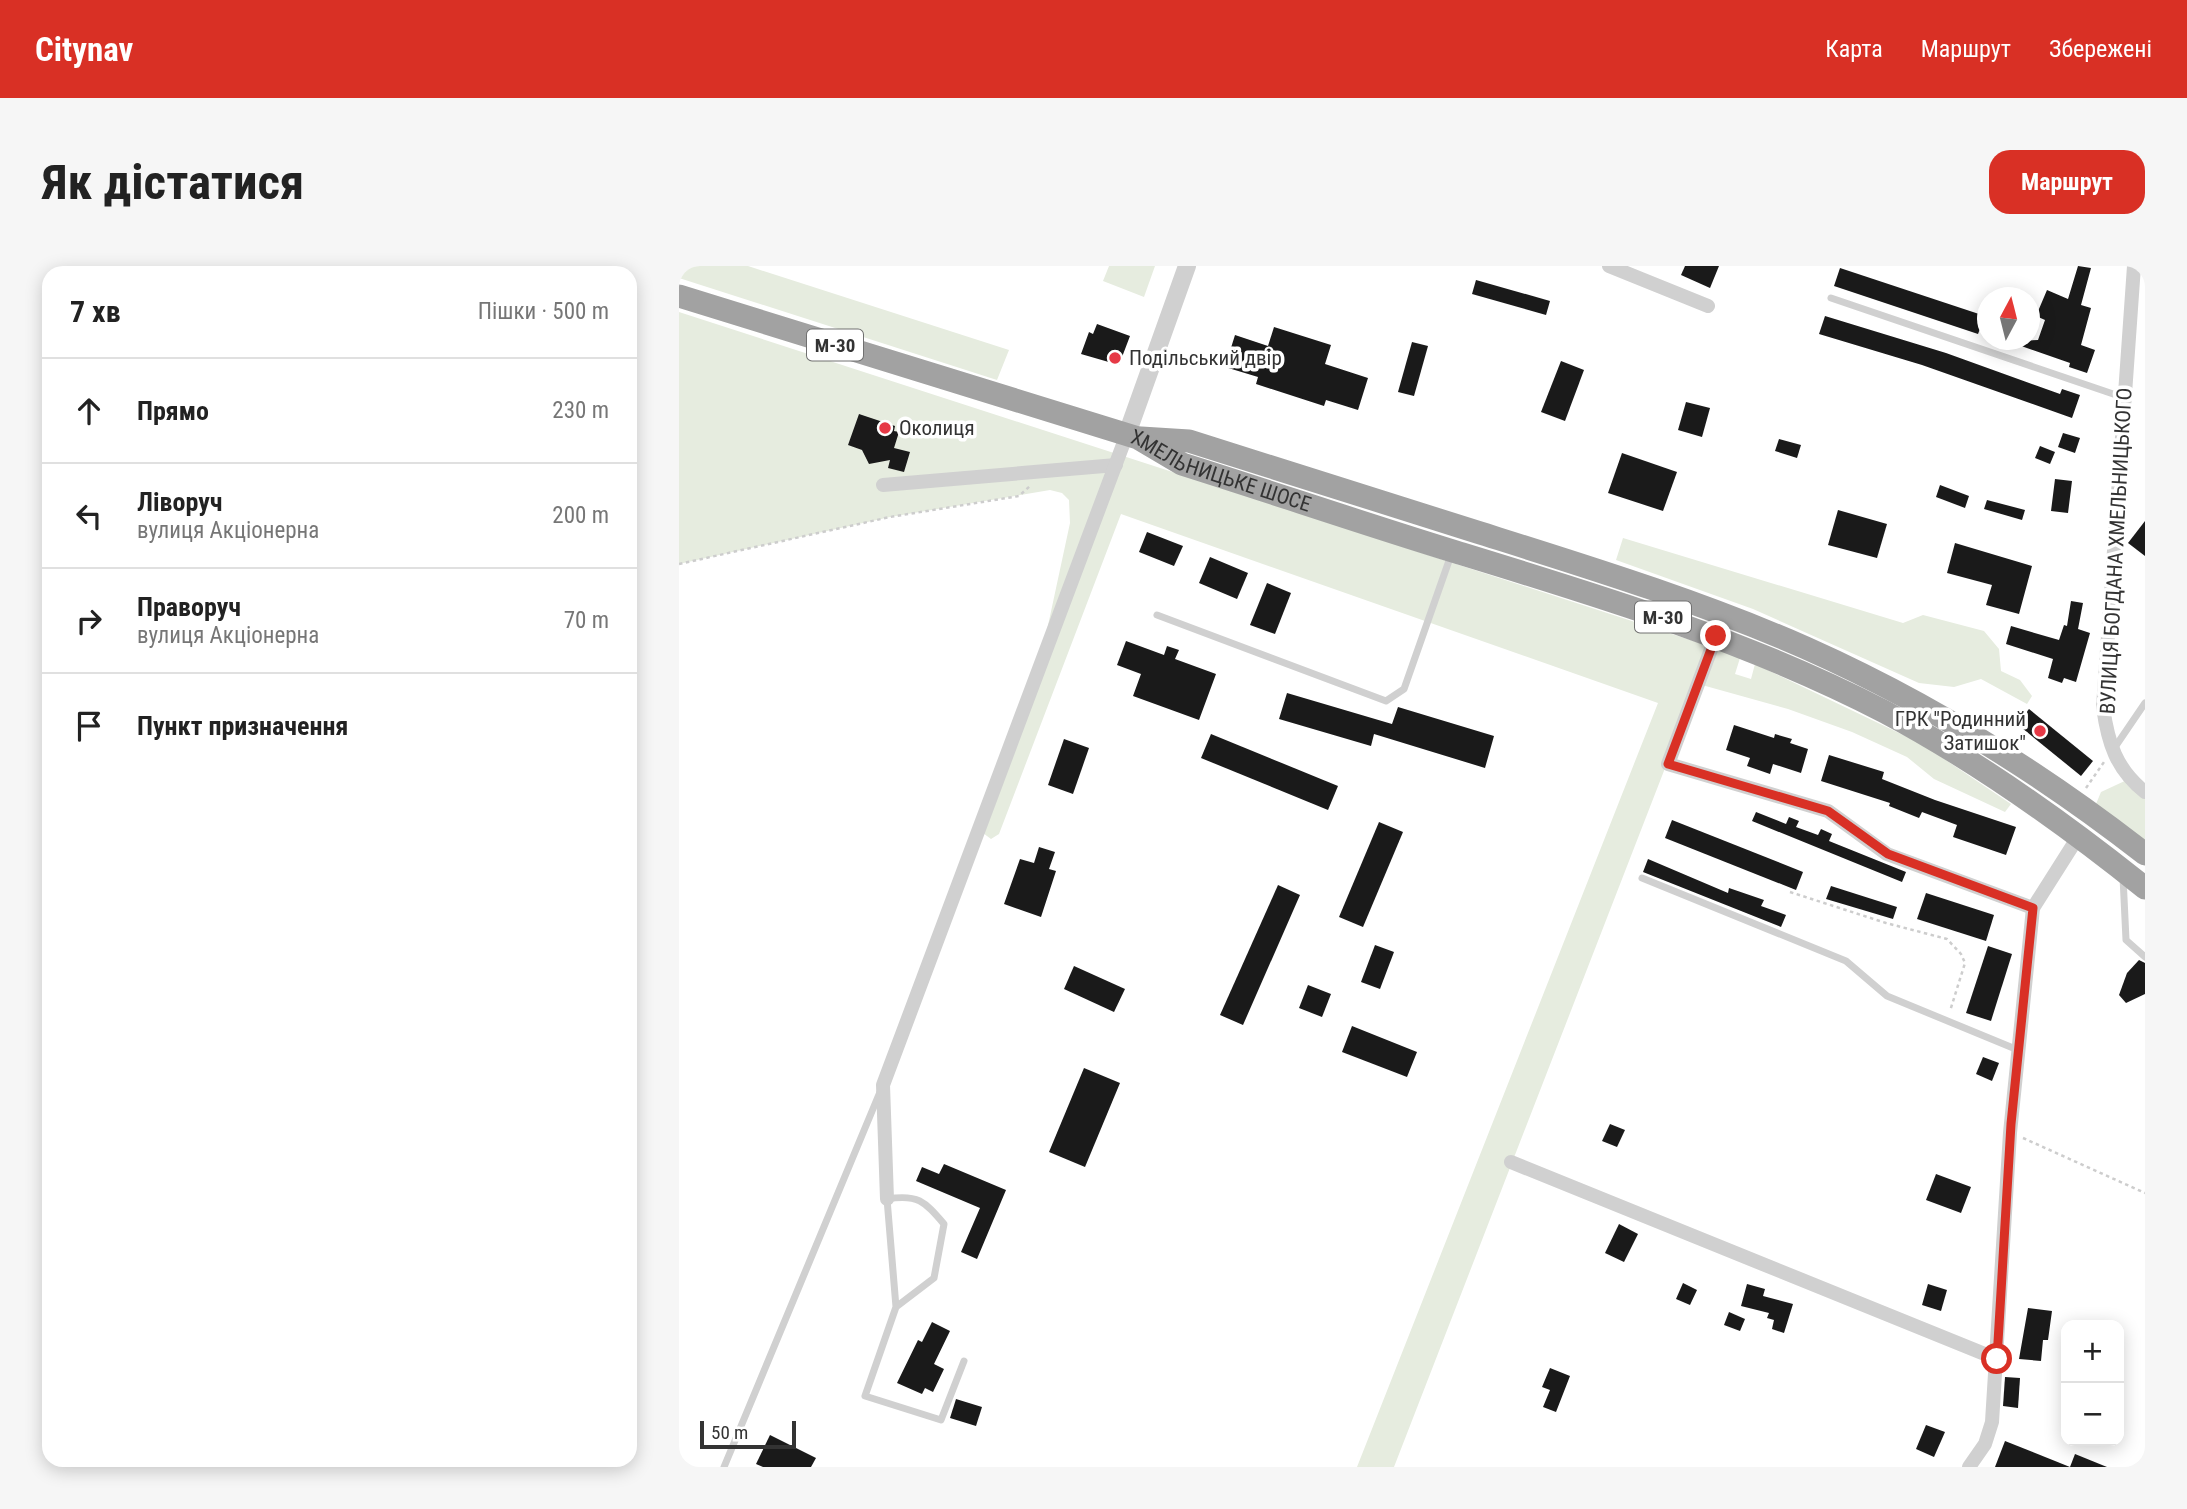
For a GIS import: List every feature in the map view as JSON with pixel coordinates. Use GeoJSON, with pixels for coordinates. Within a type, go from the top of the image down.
{"type":"FeatureCollection","features":[{"type":"Feature","properties":{"kind":"highway","name":"М-30"},"geometry":{"type":"LineString","coordinates":[[679,296],[1133,436]]}},
{"type":"Feature","properties":{"kind":"highway","name":"ХМЕЛЬНИЦЬКЕ ШОСЕ"},"geometry":{"type":"LineString","coordinates":[[1133,436],[1182,464],[1609,599],[1716,636],[1797,670],[1923,734],[2078,837],[2145,888]]}},
{"type":"Feature","properties":{"kind":"highway","name":"ХМЕЛЬНИЦЬКЕ ШОСЕ"},"geometry":{"type":"LineString","coordinates":[[1133,436],[1189,441],[1615,575],[1744,621],[1903,696],[1972,736],[2094,815],[2145,854]]}},
{"type":"Feature","properties":{"kind":"highway"},"geometry":{"type":"LineString","coordinates":[[2078,837],[2094,815]]}},
{"type":"Feature","properties":{"kind":"street"},"geometry":{"type":"LineString","coordinates":[[887,1199],[883,1085],[1117,465],[1133,436],[1187,266]]}},
{"type":"Feature","properties":{"kind":"street"},"geometry":{"type":"LineString","coordinates":[[1609,266],[1708,306]]}},
{"type":"Feature","properties":{"kind":"street","name":"ВУЛИЦЯ БОГДАНА ХМЕЛЬНИЦЬКОГО"},"geometry":{"type":"LineString","coordinates":[[2112,751],[2103,706],[2134,266]]}},
{"type":"Feature","properties":{"kind":"street"},"geometry":{"type":"LineString","coordinates":[[883,485],[1117,465]]}},
{"type":"Feature","properties":{"kind":"street"},"geometry":{"type":"LineString","coordinates":[[1716,636],[1668,764],[1828,811],[1888,854],[2033,908]]}},
{"type":"Feature","properties":{"kind":"street"},"geometry":{"type":"LineString","coordinates":[[2112,751],[2118,766],[2145,792]]}},
{"type":"Feature","properties":{"kind":"street"},"geometry":{"type":"LineString","coordinates":[[1969,1467],[1990,1433],[2010,1133],[2033,908],[2078,837]]}},
{"type":"Feature","properties":{"kind":"street"},"geometry":{"type":"LineString","coordinates":[[1511,1162],[1997,1359]]}},
{"type":"Feature","properties":{"kind":"lane"},"geometry":{"type":"LineString","coordinates":[[1831,298],[2125,398]]}},
{"type":"Feature","properties":{"kind":"lane"},"geometry":{"type":"LineString","coordinates":[[1157,615],[1386,701],[1404,690],[1453,551]]}},
{"type":"Feature","properties":{"kind":"lane"},"geometry":{"type":"LineString","coordinates":[[2112,751],[2145,704]]}},
{"type":"Feature","properties":{"kind":"lane"},"geometry":{"type":"LineString","coordinates":[[2123,870],[2126,940],[2145,957]]}},
{"type":"Feature","properties":{"kind":"lane"},"geometry":{"type":"LineString","coordinates":[[1642,878],[1846,961],[1887,996],[2018,1050]]}},
{"type":"Feature","properties":{"kind":"lane"},"geometry":{"type":"LineString","coordinates":[[724,1467],[883,1085]]}},
{"type":"Feature","properties":{"kind":"lane"},"geometry":{"type":"LineString","coordinates":[[896,1307],[934,1278],[944,1224],[928,1205],[909,1195],[887,1199],[896,1307],[865,1396],[941,1420],[964,1361]]}},
{"type":"Feature","properties":{"kind":"path"},"geometry":{"type":"LineString","coordinates":[[679,564],[890,517],[1019,496],[1045,471]]}},
{"type":"Feature","properties":{"kind":"path"},"geometry":{"type":"LineString","coordinates":[[2084,791],[2095,775]]}},
{"type":"Feature","properties":{"kind":"path"},"geometry":{"type":"LineString","coordinates":[[1790,892],[1886,923],[1947,939],[1961,954],[1965,963],[1947,1020]]}},
{"type":"Feature","properties":{"kind":"path"},"geometry":{"type":"LineString","coordinates":[[2010,1133],[2145,1193]]}},
{"type":"Feature","properties":{"kind":"shaded area"},"geometry":{"type":"Polygon","coordinates":[[[679,266],[748,266],[1009,350],[997,380],[679,278],[679,266]]]}},
{"type":"Feature","properties":{"kind":"shaded area"},"geometry":{"type":"Polygon","coordinates":[[[1109,266],[1155,266],[1144,297],[1103,281],[1109,266]]]}},
{"type":"Feature","properties":{"kind":"shaded area"},"geometry":{"type":"Polygon","coordinates":[[[679,312],[1712,647],[1394,1467],[1357,1467],[1658,703],[1121,514],[999,834],[991,839],[979,830],[1038,672],[1070,523],[1069,500],[1062,493],[1050,490],[890,517],[679,564],[679,312]]]}},
{"type":"Feature","properties":{"kind":"shaded area"},"geometry":{"type":"Polygon","coordinates":[[[1623,538],[1903,623],[1923,615],[1984,631],[1999,649],[2001,671],[2020,680],[2032,696],[2027,704],[1981,679],[1954,687],[1919,683],[1753,609],[1616,560],[1623,538]]]}},
{"type":"Feature","properties":{"kind":"shaded area"},"geometry":{"type":"Polygon","coordinates":[[[1716,648],[1740,658],[1735,674],[1751,679],[1755,664],[1922,744],[2011,804],[2005,812],[1934,779],[1907,757],[1852,732],[1788,709],[1702,685],[1716,648]]]}},
{"type":"Feature","properties":{"kind":"shaded area"},"geometry":{"type":"Polygon","coordinates":[[[2129,779],[2145,792],[2145,843],[2096,804],[2101,792],[2129,779]]]}},
{"type":"Feature","properties":{"kind":"building"},"geometry":{"type":"Polygon","coordinates":[[[1685,266],[1719,266],[1710,288],[1681,275],[1685,266]]]}},
{"type":"Feature","properties":{"kind":"building"},"geometry":{"type":"Polygon","coordinates":[[[2078,266],[2091,268],[2081,305],[2091,308],[2081,345],[2095,350],[2087,373],[2069,367],[2070,363],[2033,350],[2040,350],[2040,334],[2045,320],[2040,318],[2040,307],[2047,290],[2068,299],[2078,266]]]}},
{"type":"Feature","properties":{"kind":"building"},"geometry":{"type":"Polygon","coordinates":[[[1840,268],[1977,313],[1977,334],[1834,286],[1840,268]]]}},
{"type":"Feature","properties":{"kind":"building"},"geometry":{"type":"Polygon","coordinates":[[[1476,280],[1550,301],[1546,315],[1472,294],[1476,280]]]}},
{"type":"Feature","properties":{"kind":"building"},"geometry":{"type":"Polygon","coordinates":[[[1825,316],[1946,353],[2060,394],[2062,389],[2080,395],[2072,418],[1922,365],[1819,334],[1825,316]]]}},
{"type":"Feature","properties":{"kind":"building"},"geometry":{"type":"Polygon","coordinates":[[[1097,324],[1130,336],[1119,365],[1081,354],[1089,332],[1093,334],[1097,324]]]}},
{"type":"Feature","properties":{"kind":"building"},"geometry":{"type":"Polygon","coordinates":[[[1274,327],[1331,345],[1325,364],[1368,378],[1358,410],[1326,400],[1324,406],[1256,384],[1258,377],[1225,367],[1235,335],[1268,346],[1274,327]]]}},
{"type":"Feature","properties":{"kind":"building"},"geometry":{"type":"Polygon","coordinates":[[[1412,342],[1428,346],[1414,396],[1398,392],[1412,342]]]}},
{"type":"Feature","properties":{"kind":"building"},"geometry":{"type":"Polygon","coordinates":[[[1561,361],[1584,370],[1565,421],[1541,412],[1561,361]]]}},
{"type":"Feature","properties":{"kind":"building"},"geometry":{"type":"Polygon","coordinates":[[[1686,402],[1710,408],[1702,437],[1678,430],[1686,402]]]}},
{"type":"Feature","properties":{"kind":"building"},"geometry":{"type":"Polygon","coordinates":[[[859,414],[895,426],[894,431],[899,432],[894,448],[910,452],[904,472],[888,468],[890,460],[869,464],[862,450],[848,445],[859,414]]]}},
{"type":"Feature","properties":{"kind":"building"},"geometry":{"type":"Polygon","coordinates":[[[2063,433],[2080,438],[2075,453],[2058,447],[2063,433]]]}},
{"type":"Feature","properties":{"kind":"building"},"geometry":{"type":"Polygon","coordinates":[[[1779,439],[1801,445],[1797,458],[1775,451],[1779,439]]]}},
{"type":"Feature","properties":{"kind":"building"},"geometry":{"type":"Polygon","coordinates":[[[2040,446],[2055,452],[2050,464],[2035,458],[2040,446]]]}},
{"type":"Feature","properties":{"kind":"building"},"geometry":{"type":"Polygon","coordinates":[[[1622,453],[1677,472],[1663,511],[1608,493],[1622,453]]]}},
{"type":"Feature","properties":{"kind":"building"},"geometry":{"type":"Polygon","coordinates":[[[2055,479],[2072,481],[2068,513],[2051,511],[2055,479]]]}},
{"type":"Feature","properties":{"kind":"building"},"geometry":{"type":"Polygon","coordinates":[[[1940,485],[1969,496],[1965,508],[1936,497],[1940,485]]]}},
{"type":"Feature","properties":{"kind":"building"},"geometry":{"type":"Polygon","coordinates":[[[1987,500],[2025,510],[2022,520],[1984,509],[1987,500]]]}},
{"type":"Feature","properties":{"kind":"building"},"geometry":{"type":"Polygon","coordinates":[[[1838,510],[1887,524],[1877,558],[1828,545],[1838,510]]]}},
{"type":"Feature","properties":{"kind":"building"},"geometry":{"type":"Polygon","coordinates":[[[2145,521],[2145,556],[2128,543],[2145,521]]]}},
{"type":"Feature","properties":{"kind":"building"},"geometry":{"type":"Polygon","coordinates":[[[1147,532],[1183,546],[1174,566],[1139,552],[1147,532]]]}},
{"type":"Feature","properties":{"kind":"building"},"geometry":{"type":"Polygon","coordinates":[[[1955,543],[2032,566],[2019,614],[1986,605],[1992,585],[1947,573],[1955,543]]]}},
{"type":"Feature","properties":{"kind":"building"},"geometry":{"type":"Polygon","coordinates":[[[1210,557],[1248,573],[1237,599],[1199,583],[1210,557]]]}},
{"type":"Feature","properties":{"kind":"building"},"geometry":{"type":"Polygon","coordinates":[[[1267,583],[1291,593],[1275,634],[1250,625],[1267,583]]]}},
{"type":"Feature","properties":{"kind":"building"},"geometry":{"type":"Polygon","coordinates":[[[2071,601],[2083,603],[2078,629],[2090,633],[2076,682],[2064,678],[2062,683],[2048,678],[2053,659],[2006,644],[2011,626],[2059,640],[2064,625],[2067,626],[2071,601]]]}},
{"type":"Feature","properties":{"kind":"building"},"geometry":{"type":"Polygon","coordinates":[[[1126,641],[1164,655],[1167,646],[1179,650],[1175,659],[1216,674],[1199,720],[1133,696],[1141,674],[1117,665],[1126,641]]]}},
{"type":"Feature","properties":{"kind":"building"},"geometry":{"type":"Polygon","coordinates":[[[1287,693],[1392,724],[1398,707],[1494,736],[1485,768],[1374,734],[1371,746],[1279,719],[1287,693]]]}},
{"type":"Feature","properties":{"kind":"building"},"geometry":{"type":"Polygon","coordinates":[[[2029,709],[2093,761],[2081,776],[2017,724],[2029,709]]]}},
{"type":"Feature","properties":{"kind":"building"},"geometry":{"type":"Polygon","coordinates":[[[1734,725],[1774,738],[1775,734],[1792,739],[1790,743],[1808,749],[1801,773],[1773,764],[1770,774],[1747,766],[1750,758],[1726,750],[1734,725]]]}},
{"type":"Feature","properties":{"kind":"building"},"geometry":{"type":"Polygon","coordinates":[[[1211,734],[1338,786],[1328,810],[1201,758],[1211,734]]]}},
{"type":"Feature","properties":{"kind":"building"},"geometry":{"type":"Polygon","coordinates":[[[1064,739],[1089,748],[1073,794],[1048,785],[1064,739]]]}},
{"type":"Feature","properties":{"kind":"building"},"geometry":{"type":"Polygon","coordinates":[[[1829,755],[1884,772],[1882,779],[1935,800],[2016,827],[2006,855],[1953,837],[1957,825],[1922,812],[1919,818],[1889,806],[1890,803],[1821,781],[1829,755]]]}},
{"type":"Feature","properties":{"kind":"building"},"geometry":{"type":"Polygon","coordinates":[[[1756,812],[1786,824],[1789,817],[1799,821],[1796,827],[1818,835],[1821,829],[1832,834],[1829,841],[1906,872],[1902,882],[1752,821],[1756,812]]]}},
{"type":"Feature","properties":{"kind":"building"},"geometry":{"type":"Polygon","coordinates":[[[1672,820],[1803,872],[1796,890],[1665,838],[1672,820]]]}},
{"type":"Feature","properties":{"kind":"building"},"geometry":{"type":"Polygon","coordinates":[[[1379,822],[1403,832],[1363,927],[1339,917],[1379,822]]]}},
{"type":"Feature","properties":{"kind":"building"},"geometry":{"type":"Polygon","coordinates":[[[1039,847],[1055,852],[1049,869],[1056,871],[1041,917],[1004,904],[1020,859],[1034,863],[1039,847]]]}},
{"type":"Feature","properties":{"kind":"building"},"geometry":{"type":"Polygon","coordinates":[[[1648,859],[1728,893],[1729,888],[1764,900],[1761,906],[1786,915],[1781,927],[1643,872],[1648,859]]]}},
{"type":"Feature","properties":{"kind":"building"},"geometry":{"type":"Polygon","coordinates":[[[1278,885],[1300,895],[1243,1025],[1220,1015],[1278,885]]]}},
{"type":"Feature","properties":{"kind":"building"},"geometry":{"type":"Polygon","coordinates":[[[1831,886],[1897,907],[1893,919],[1826,899],[1831,886]]]}},
{"type":"Feature","properties":{"kind":"building"},"geometry":{"type":"Polygon","coordinates":[[[1926,893],[1994,915],[1986,941],[1917,919],[1926,893]]]}},
{"type":"Feature","properties":{"kind":"building"},"geometry":{"type":"Polygon","coordinates":[[[1375,945],[1394,952],[1380,989],[1361,982],[1375,945]]]}},
{"type":"Feature","properties":{"kind":"building"},"geometry":{"type":"Polygon","coordinates":[[[1988,946],[2012,954],[1991,1021],[1966,1013],[1988,946]]]}},
{"type":"Feature","properties":{"kind":"building"},"geometry":{"type":"Polygon","coordinates":[[[2139,960],[2145,963],[2145,994],[2126,1003],[2119,995],[2127,973],[2139,960]]]}},
{"type":"Feature","properties":{"kind":"building"},"geometry":{"type":"Polygon","coordinates":[[[1074,966],[1125,989],[1114,1012],[1064,989],[1074,966]]]}},
{"type":"Feature","properties":{"kind":"building"},"geometry":{"type":"Polygon","coordinates":[[[1308,985],[1331,994],[1322,1017],[1299,1008],[1308,985]]]}},
{"type":"Feature","properties":{"kind":"building"},"geometry":{"type":"Polygon","coordinates":[[[1352,1026],[1417,1052],[1407,1077],[1342,1052],[1352,1026]]]}},
{"type":"Feature","properties":{"kind":"building"},"geometry":{"type":"Polygon","coordinates":[[[1983,1057],[1999,1063],[1992,1081],[1976,1074],[1983,1057]]]}},
{"type":"Feature","properties":{"kind":"building"},"geometry":{"type":"Polygon","coordinates":[[[1084,1068],[1120,1083],[1085,1167],[1049,1152],[1084,1068]]]}},
{"type":"Feature","properties":{"kind":"building"},"geometry":{"type":"Polygon","coordinates":[[[1610,1124],[1625,1130],[1617,1147],[1602,1141],[1610,1124]]]}},
{"type":"Feature","properties":{"kind":"building"},"geometry":{"type":"Polygon","coordinates":[[[944,1164],[1006,1190],[977,1259],[961,1252],[980,1208],[916,1181],[922,1167],[939,1174],[944,1164]]]}},
{"type":"Feature","properties":{"kind":"building"},"geometry":{"type":"Polygon","coordinates":[[[1936,1174],[1971,1187],[1961,1213],[1926,1200],[1936,1174]]]}},
{"type":"Feature","properties":{"kind":"building"},"geometry":{"type":"Polygon","coordinates":[[[1619,1224],[1638,1234],[1624,1262],[1605,1253],[1619,1224]]]}},
{"type":"Feature","properties":{"kind":"building"},"geometry":{"type":"Polygon","coordinates":[[[1683,1283],[1697,1290],[1690,1305],[1676,1299],[1683,1283]]]}},
{"type":"Feature","properties":{"kind":"building"},"geometry":{"type":"Polygon","coordinates":[[[1747,1284],[1765,1289],[1763,1296],[1793,1304],[1784,1333],[1772,1329],[1774,1320],[1767,1318],[1769,1313],[1741,1306],[1747,1284]]]}},
{"type":"Feature","properties":{"kind":"building"},"geometry":{"type":"Polygon","coordinates":[[[1928,1284],[1947,1290],[1941,1311],[1922,1305],[1928,1284]]]}},
{"type":"Feature","properties":{"kind":"building"},"geometry":{"type":"Polygon","coordinates":[[[2028,1308],[2052,1311],[2048,1340],[2043,1340],[2041,1361],[2019,1359],[2028,1308]]]}},
{"type":"Feature","properties":{"kind":"building"},"geometry":{"type":"Polygon","coordinates":[[[1729,1312],[1745,1319],[1740,1331],[1724,1325],[1729,1312]]]}},
{"type":"Feature","properties":{"kind":"building"},"geometry":{"type":"Polygon","coordinates":[[[932,1322],[950,1331],[934,1364],[944,1369],[933,1392],[925,1388],[922,1394],[897,1383],[918,1340],[922,1342],[932,1322]]]}},
{"type":"Feature","properties":{"kind":"building"},"geometry":{"type":"Polygon","coordinates":[[[1550,1368],[1570,1376],[1556,1412],[1543,1407],[1550,1390],[1542,1387],[1550,1368]]]}},
{"type":"Feature","properties":{"kind":"building"},"geometry":{"type":"Polygon","coordinates":[[[2005,1377],[2020,1378],[2018,1408],[2003,1406],[2005,1377]]]}},
{"type":"Feature","properties":{"kind":"building"},"geometry":{"type":"Polygon","coordinates":[[[956,1399],[982,1407],[976,1426],[950,1418],[956,1399]]]}},
{"type":"Feature","properties":{"kind":"building"},"geometry":{"type":"Polygon","coordinates":[[[1926,1425],[1945,1432],[1934,1457],[1916,1449],[1926,1425]]]}},
{"type":"Feature","properties":{"kind":"building"},"geometry":{"type":"Polygon","coordinates":[[[770,1435],[816,1458],[811,1467],[763,1467],[756,1464],[770,1435]]]}},
{"type":"Feature","properties":{"kind":"building"},"geometry":{"type":"Polygon","coordinates":[[[2005,1441],[2070,1467],[1995,1467],[2005,1441]]]}},
{"type":"Feature","properties":{"kind":"building"},"geometry":{"type":"Polygon","coordinates":[[[2075,1454],[2107,1467],[2070,1467],[2075,1454]]]}},
{"type":"Feature","properties":{"kind":"place","name":"Подільський двір"},"geometry":{"type":"Point","coordinates":[1115,358]}},
{"type":"Feature","properties":{"kind":"place","name":"Околиця"},"geometry":{"type":"Point","coordinates":[885,428]}},
{"type":"Feature","properties":{"kind":"place","name":"ГРК \"Родинний Затишок\""},"geometry":{"type":"Point","coordinates":[2040,731]}},
{"type":"Feature","properties":{"kind":"route"},"geometry":{"type":"LineString","coordinates":[[1716,636],[1668,764],[1828,811],[1898,859],[2033,908],[2011,1124],[1997,1359]]}}]}
